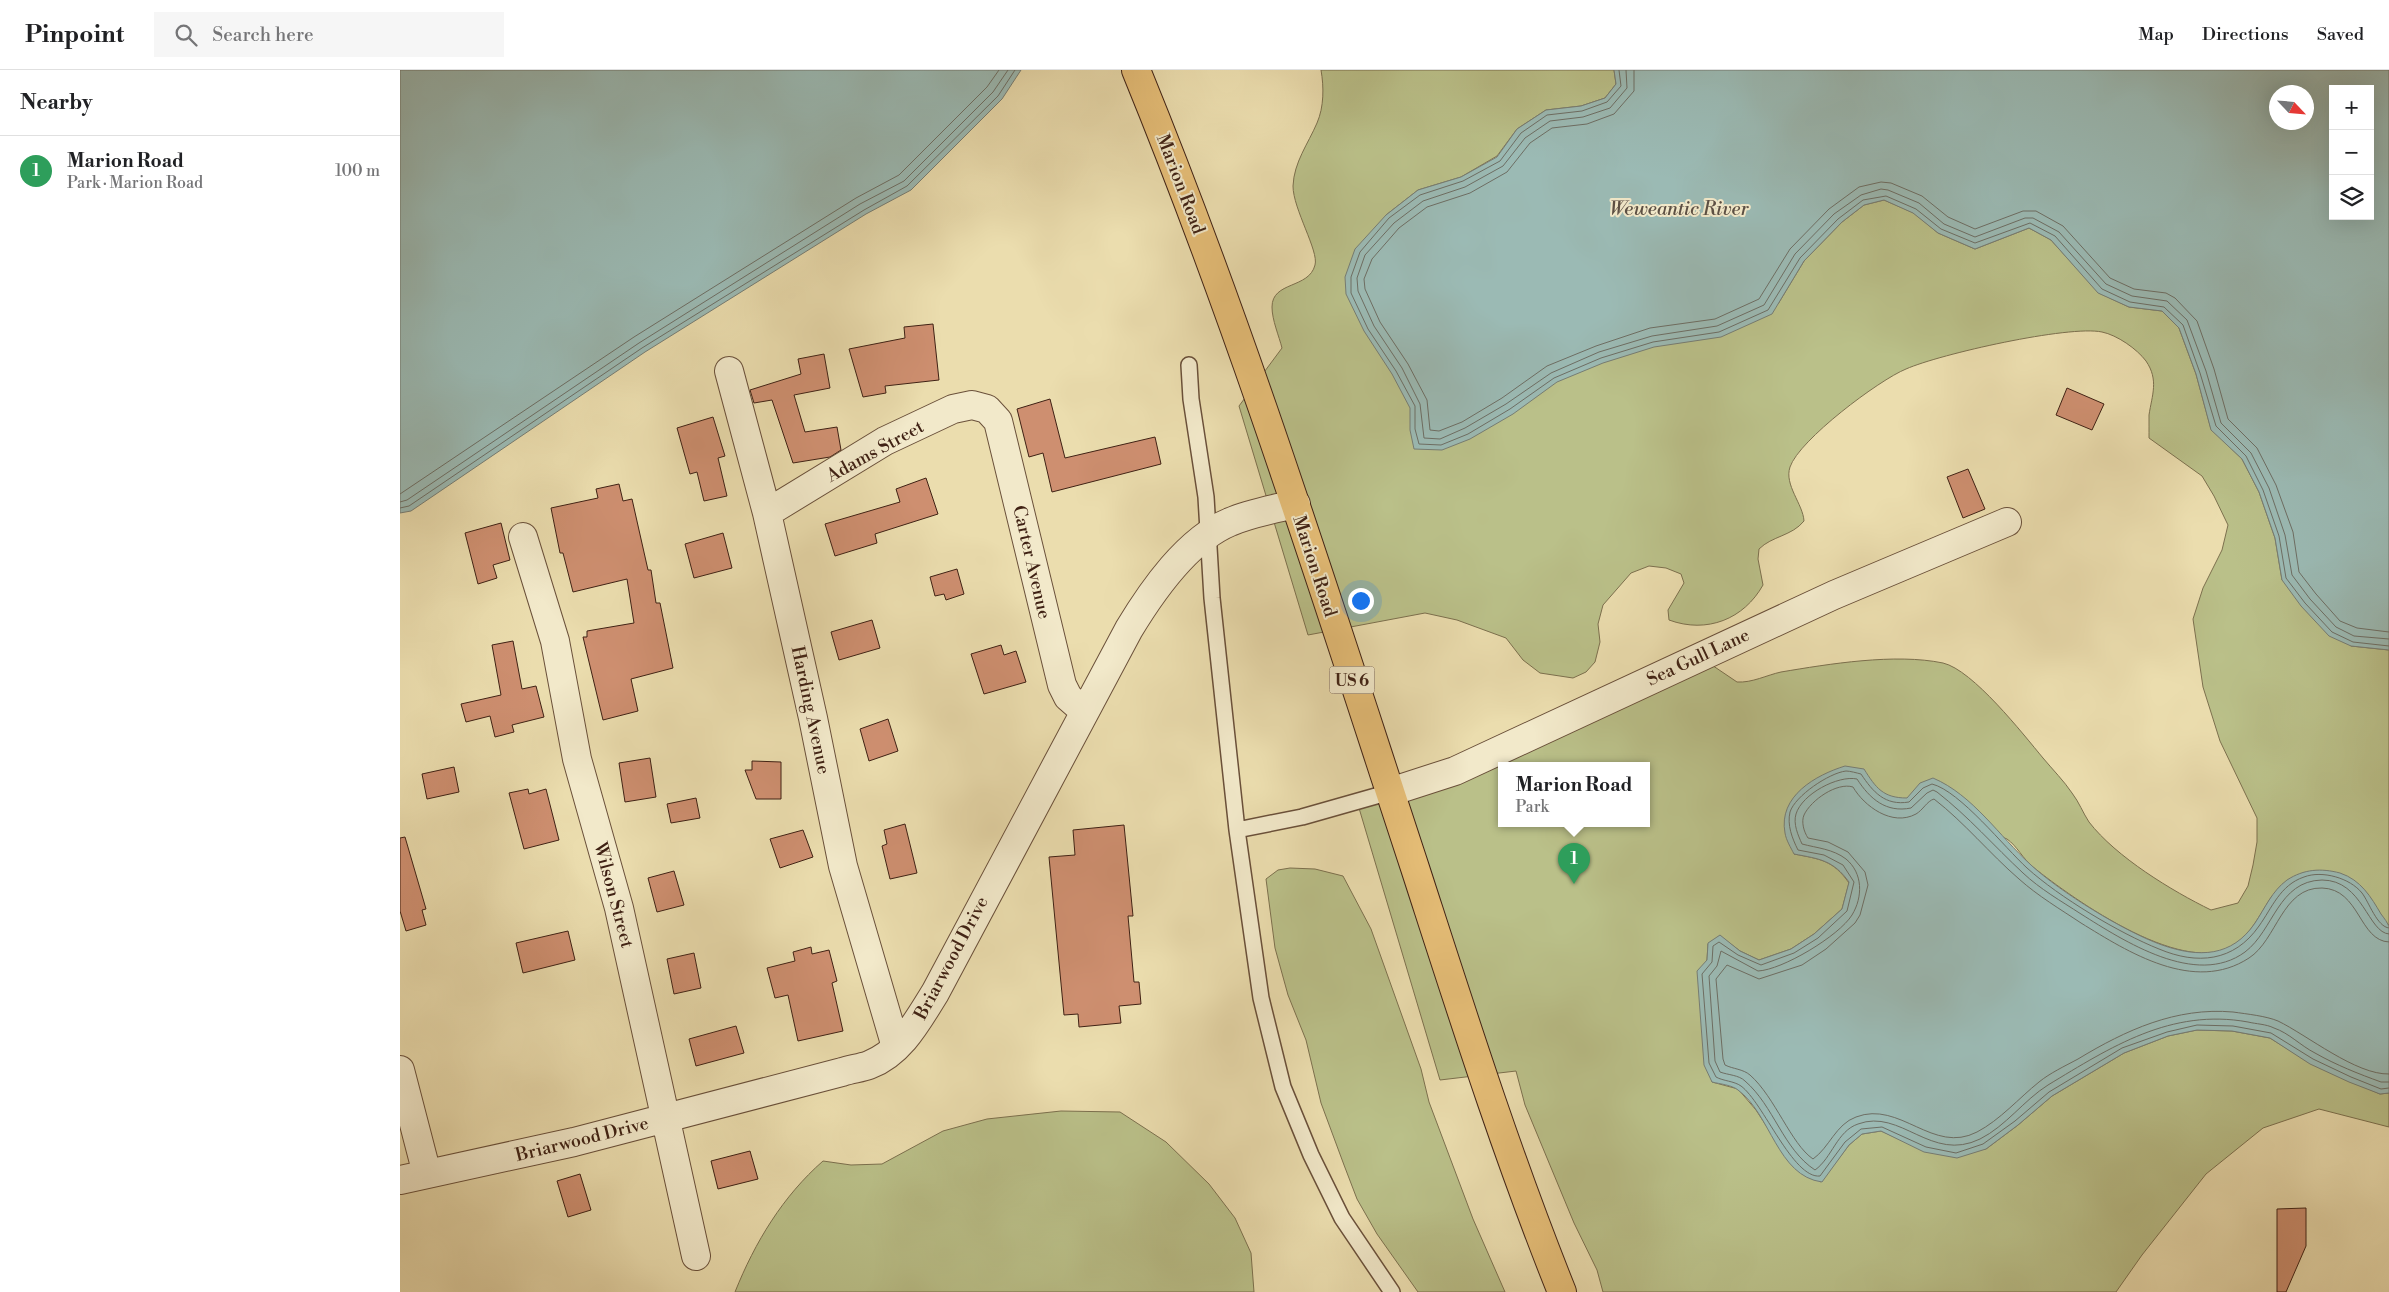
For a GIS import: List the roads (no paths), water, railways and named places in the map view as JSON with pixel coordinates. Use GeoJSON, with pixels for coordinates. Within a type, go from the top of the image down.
{"type":"FeatureCollection","features":[{"type":"Feature","properties":{"kind":"main road","name":"Marion Road"},"geometry":{"type":"LineString","coordinates":[[1136,70],[1236,330],[1296,504],[1523,1190],[1562,1292]]}},
{"type":"Feature","properties":{"kind":"street","name":"Harding Avenue"},"geometry":{"type":"LineString","coordinates":[[729,371],[767,513],[811,708],[843,866],[896,1047]]}},
{"type":"Feature","properties":{"kind":"street","name":"Adams Street"},"geometry":{"type":"LineString","coordinates":[[767,513],[885,441],[954,409],[972,405],[988,409]]}},
{"type":"Feature","properties":{"kind":"street","name":"Carter Avenue"},"geometry":{"type":"LineString","coordinates":[[988,409],[998,421],[1062,685],[1068,697],[1084,711]]}},
{"type":"Feature","properties":{"kind":"street","name":"Briarwood Drive"},"geometry":{"type":"LineString","coordinates":[[400,1180],[574,1142],[871,1064],[896,1047],[914,1026],[935,993],[1128,629],[1160,580],[1208,535],[1228,522],[1296,504]]}},
{"type":"Feature","properties":{"kind":"street","name":"Sea Gull Lane"},"geometry":{"type":"LineString","coordinates":[[1390,792],[1456,771],[1825,599],[2007,522]]}},
{"type":"Feature","properties":{"kind":"street","name":"Wilson Street"},"geometry":{"type":"LineString","coordinates":[[522,537],[555,641],[577,759],[619,908],[696,1256]]}},
{"type":"Feature","properties":{"kind":"street"},"geometry":{"type":"LineString","coordinates":[[400,1070],[427,1174]]}},
{"type":"Feature","properties":{"kind":"lane"},"geometry":{"type":"LineString","coordinates":[[1189,365],[1208,535],[1212,598],[1236,830],[1261,998],[1283,1087],[1311,1155],[1342,1218],[1392,1292]]}},
{"type":"Feature","properties":{"kind":"lane"},"geometry":{"type":"LineString","coordinates":[[1236,830],[1302,817],[1390,792]]}},
{"type":"Feature","properties":{"kind":"water"},"geometry":{"type":"Polygon","coordinates":[[[400,70],[1021,70],[1002,99],[911,190],[866,214],[645,352],[411,511],[400,513],[400,70]]]}},
{"type":"Feature","properties":{"kind":"water","name":"Weweantic River"},"geometry":{"type":"Polygon","coordinates":[[[1614,70],[2389,70],[2389,650],[2351,646],[2329,636],[2301,606],[2282,580],[2275,538],[2259,492],[2242,459],[2211,430],[2196,374],[2179,328],[2162,311],[2129,307],[2098,293],[2051,240],[2029,228],[1975,249],[1938,233],[1913,213],[1884,200],[1864,205],[1842,222],[1804,261],[1772,314],[1721,337],[1654,347],[1603,363],[1557,382],[1513,414],[1470,439],[1442,450],[1414,449],[1410,430],[1410,408],[1392,374],[1364,331],[1346,294],[1345,277],[1355,249],[1386,215],[1418,190],[1461,177],[1497,157],[1517,129],[1546,110],[1581,106],[1605,98],[1616,84],[1614,70]]]}},
{"type":"Feature","properties":{"kind":"water"},"geometry":{"type":"Polygon","coordinates":[[[1845,766],[1864,769],[1872,782],[1881,791],[1899,798],[1907,798],[1920,783],[1933,778],[1947,785],[1973,805],[2019,854],[2043,876],[2075,899],[2147,939],[2189,952],[2214,952],[2236,943],[2255,923],[2277,889],[2293,876],[2313,870],[2326,870],[2340,873],[2354,880],[2365,890],[2389,927],[2389,1093],[2380,1094],[2310,1064],[2270,1038],[2232,1031],[2197,1030],[2168,1036],[2124,1053],[2052,1096],[1986,1149],[1957,1158],[1924,1152],[1881,1131],[1862,1134],[1849,1145],[1822,1182],[1807,1177],[1784,1157],[1759,1114],[1738,1090],[1712,1082],[1704,1065],[1697,971],[1707,960],[1708,943],[1720,935],[1740,951],[1759,960],[1791,949],[1814,934],[1842,909],[1849,882],[1831,865],[1811,857],[1794,854],[1786,836],[1784,820],[1787,808],[1793,798],[1811,781],[1845,766]]]}},
{"type":"Feature","properties":{"kind":"place","name":"Marion Road"},"geometry":{"type":"Point","coordinates":[1574,884]}}]}
